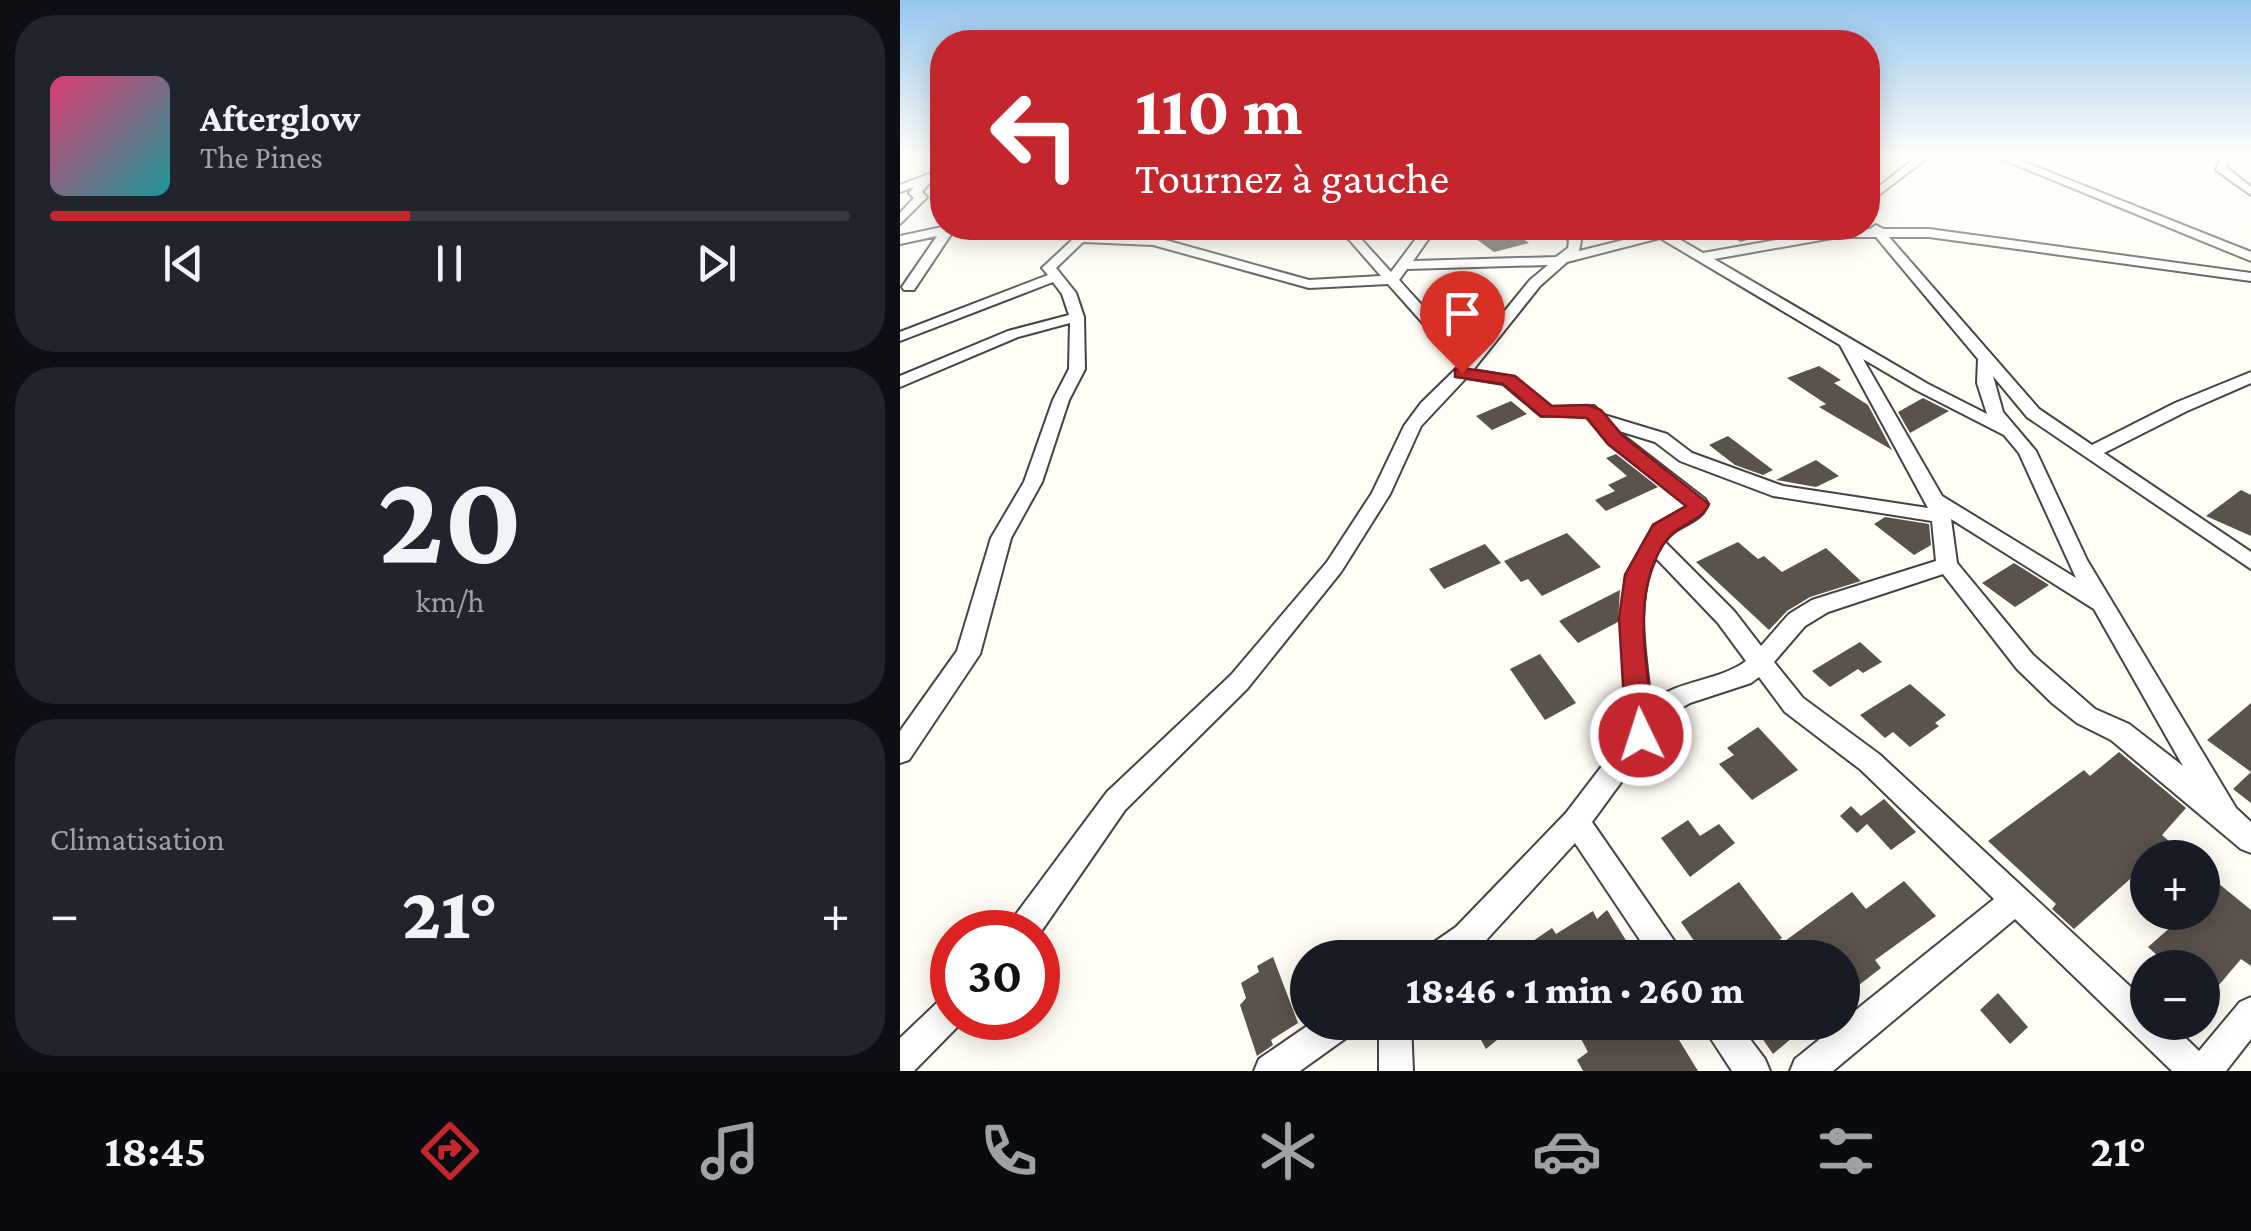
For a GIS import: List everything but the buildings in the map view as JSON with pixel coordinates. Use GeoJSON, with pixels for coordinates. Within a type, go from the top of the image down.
{"type":"FeatureCollection","features":[{"type":"Feature","properties":{"kind":"street"},"geometry":{"type":"LineString","coordinates":[[2125,206],[2251,257]]}},
{"type":"Feature","properties":{"kind":"street"},"geometry":{"type":"LineString","coordinates":[[1880,227],[2251,277]]}},
{"type":"Feature","properties":{"kind":"street"},"geometry":{"type":"LineString","coordinates":[[900,240],[930,234]]}},
{"type":"Feature","properties":{"kind":"street"},"geometry":{"type":"LineString","coordinates":[[1880,234],[2033,414],[2251,562]]}},
{"type":"Feature","properties":{"kind":"street"},"geometry":{"type":"LineString","coordinates":[[909,287],[943,240]]}},
{"type":"Feature","properties":{"kind":"street"},"geometry":{"type":"LineString","coordinates":[[900,752],[968,654],[1001,538],[1033,482],[1060,400],[1076,369],[1077,317],[1069,293],[1054,277],[1050,263],[1075,240]]}},
{"type":"Feature","properties":{"kind":"street"},"geometry":{"type":"LineString","coordinates":[[1138,240],[1310,284],[1392,280],[1422,240]]}},
{"type":"Feature","properties":{"kind":"street"},"geometry":{"type":"LineString","coordinates":[[1154,242],[1158,240]]}},
{"type":"Feature","properties":{"kind":"street"},"geometry":{"type":"LineString","coordinates":[[1356,240],[1465,369],[1508,380],[1548,412],[1588,410],[1602,420],[1661,438],[1686,456],[1768,489],[1938,508],[2102,605]]}},
{"type":"Feature","properties":{"kind":"street"},"geometry":{"type":"LineString","coordinates":[[1038,910],[1116,801],[1239,682],[1304,605],[1381,494],[1413,426],[1556,261],[1574,248],[1574,240]]}},
{"type":"Feature","properties":{"kind":"street"},"geometry":{"type":"LineString","coordinates":[[1405,265],[1556,261],[1624,240]]}},
{"type":"Feature","properties":{"kind":"street"},"geometry":{"type":"LineString","coordinates":[[1674,240],[1847,344],[2010,431]]}},
{"type":"Feature","properties":{"kind":"street"},"geometry":{"type":"LineString","coordinates":[[1702,257],[1787,240]]}},
{"type":"Feature","properties":{"kind":"street"},"geometry":{"type":"LineString","coordinates":[[900,337],[1054,277]]}},
{"type":"Feature","properties":{"kind":"street"},"geometry":{"type":"LineString","coordinates":[[900,382],[1012,334],[1077,317]]}},
{"type":"Feature","properties":{"kind":"street"},"geometry":{"type":"LineString","coordinates":[[1847,344],[1938,508],[1948,565],[2026,662],[2086,716],[2120,732],[2251,840]]}},
{"type":"Feature","properties":{"kind":"street"},"geometry":{"type":"LineString","coordinates":[[1986,359],[1988,398],[2034,464],[2077,561],[2226,817]]}},
{"type":"Feature","properties":{"kind":"street"},"geometry":{"type":"LineString","coordinates":[[2090,453],[2251,377]]}},
{"type":"Feature","properties":{"kind":"street"},"geometry":{"type":"LineString","coordinates":[[1602,420],[1616,440],[1698,504],[1696,511],[1661,530],[1637,575],[1633,593],[1641,735]]}},
{"type":"Feature","properties":{"kind":"street"},"geometry":{"type":"LineString","coordinates":[[1654,544],[1726,616],[1759,664],[1794,704],[1870,762],[2196,1071]]}},
{"type":"Feature","properties":{"kind":"street"},"geometry":{"type":"LineString","coordinates":[[1464,940],[1576,822],[1653,715],[1672,701],[1728,683],[1759,664],[1806,613],[1948,565]]}},
{"type":"Feature","properties":{"kind":"street"},"geometry":{"type":"LineString","coordinates":[[1576,822],[1658,940]]}},
{"type":"Feature","properties":{"kind":"street"},"geometry":{"type":"LineString","coordinates":[[1807,1071],[2014,901]]}},
{"type":"Feature","properties":{"kind":"street"},"geometry":{"type":"LineString","coordinates":[[2205,1071],[2251,1013]]}},
{"type":"Feature","properties":{"kind":"street"},"geometry":{"type":"LineString","coordinates":[[900,1061],[930,1032]]}},
{"type":"Feature","properties":{"kind":"street"},"geometry":{"type":"LineString","coordinates":[[1271,1071],[1316,1040]]}},
{"type":"Feature","properties":{"kind":"street"},"geometry":{"type":"LineString","coordinates":[[1392,1040],[1396,1071]]}},
{"type":"Feature","properties":{"kind":"street"},"geometry":{"type":"LineString","coordinates":[[1730,1040],[1753,1071]]}},
{"type":"Feature","properties":{"kind":"route"},"geometry":{"type":"LineString","coordinates":[[1462,373],[1508,380],[1548,412],[1588,410],[1602,420],[1616,440],[1698,504],[1696,511],[1661,530],[1637,575],[1632,618],[1641,735]]}}]}
